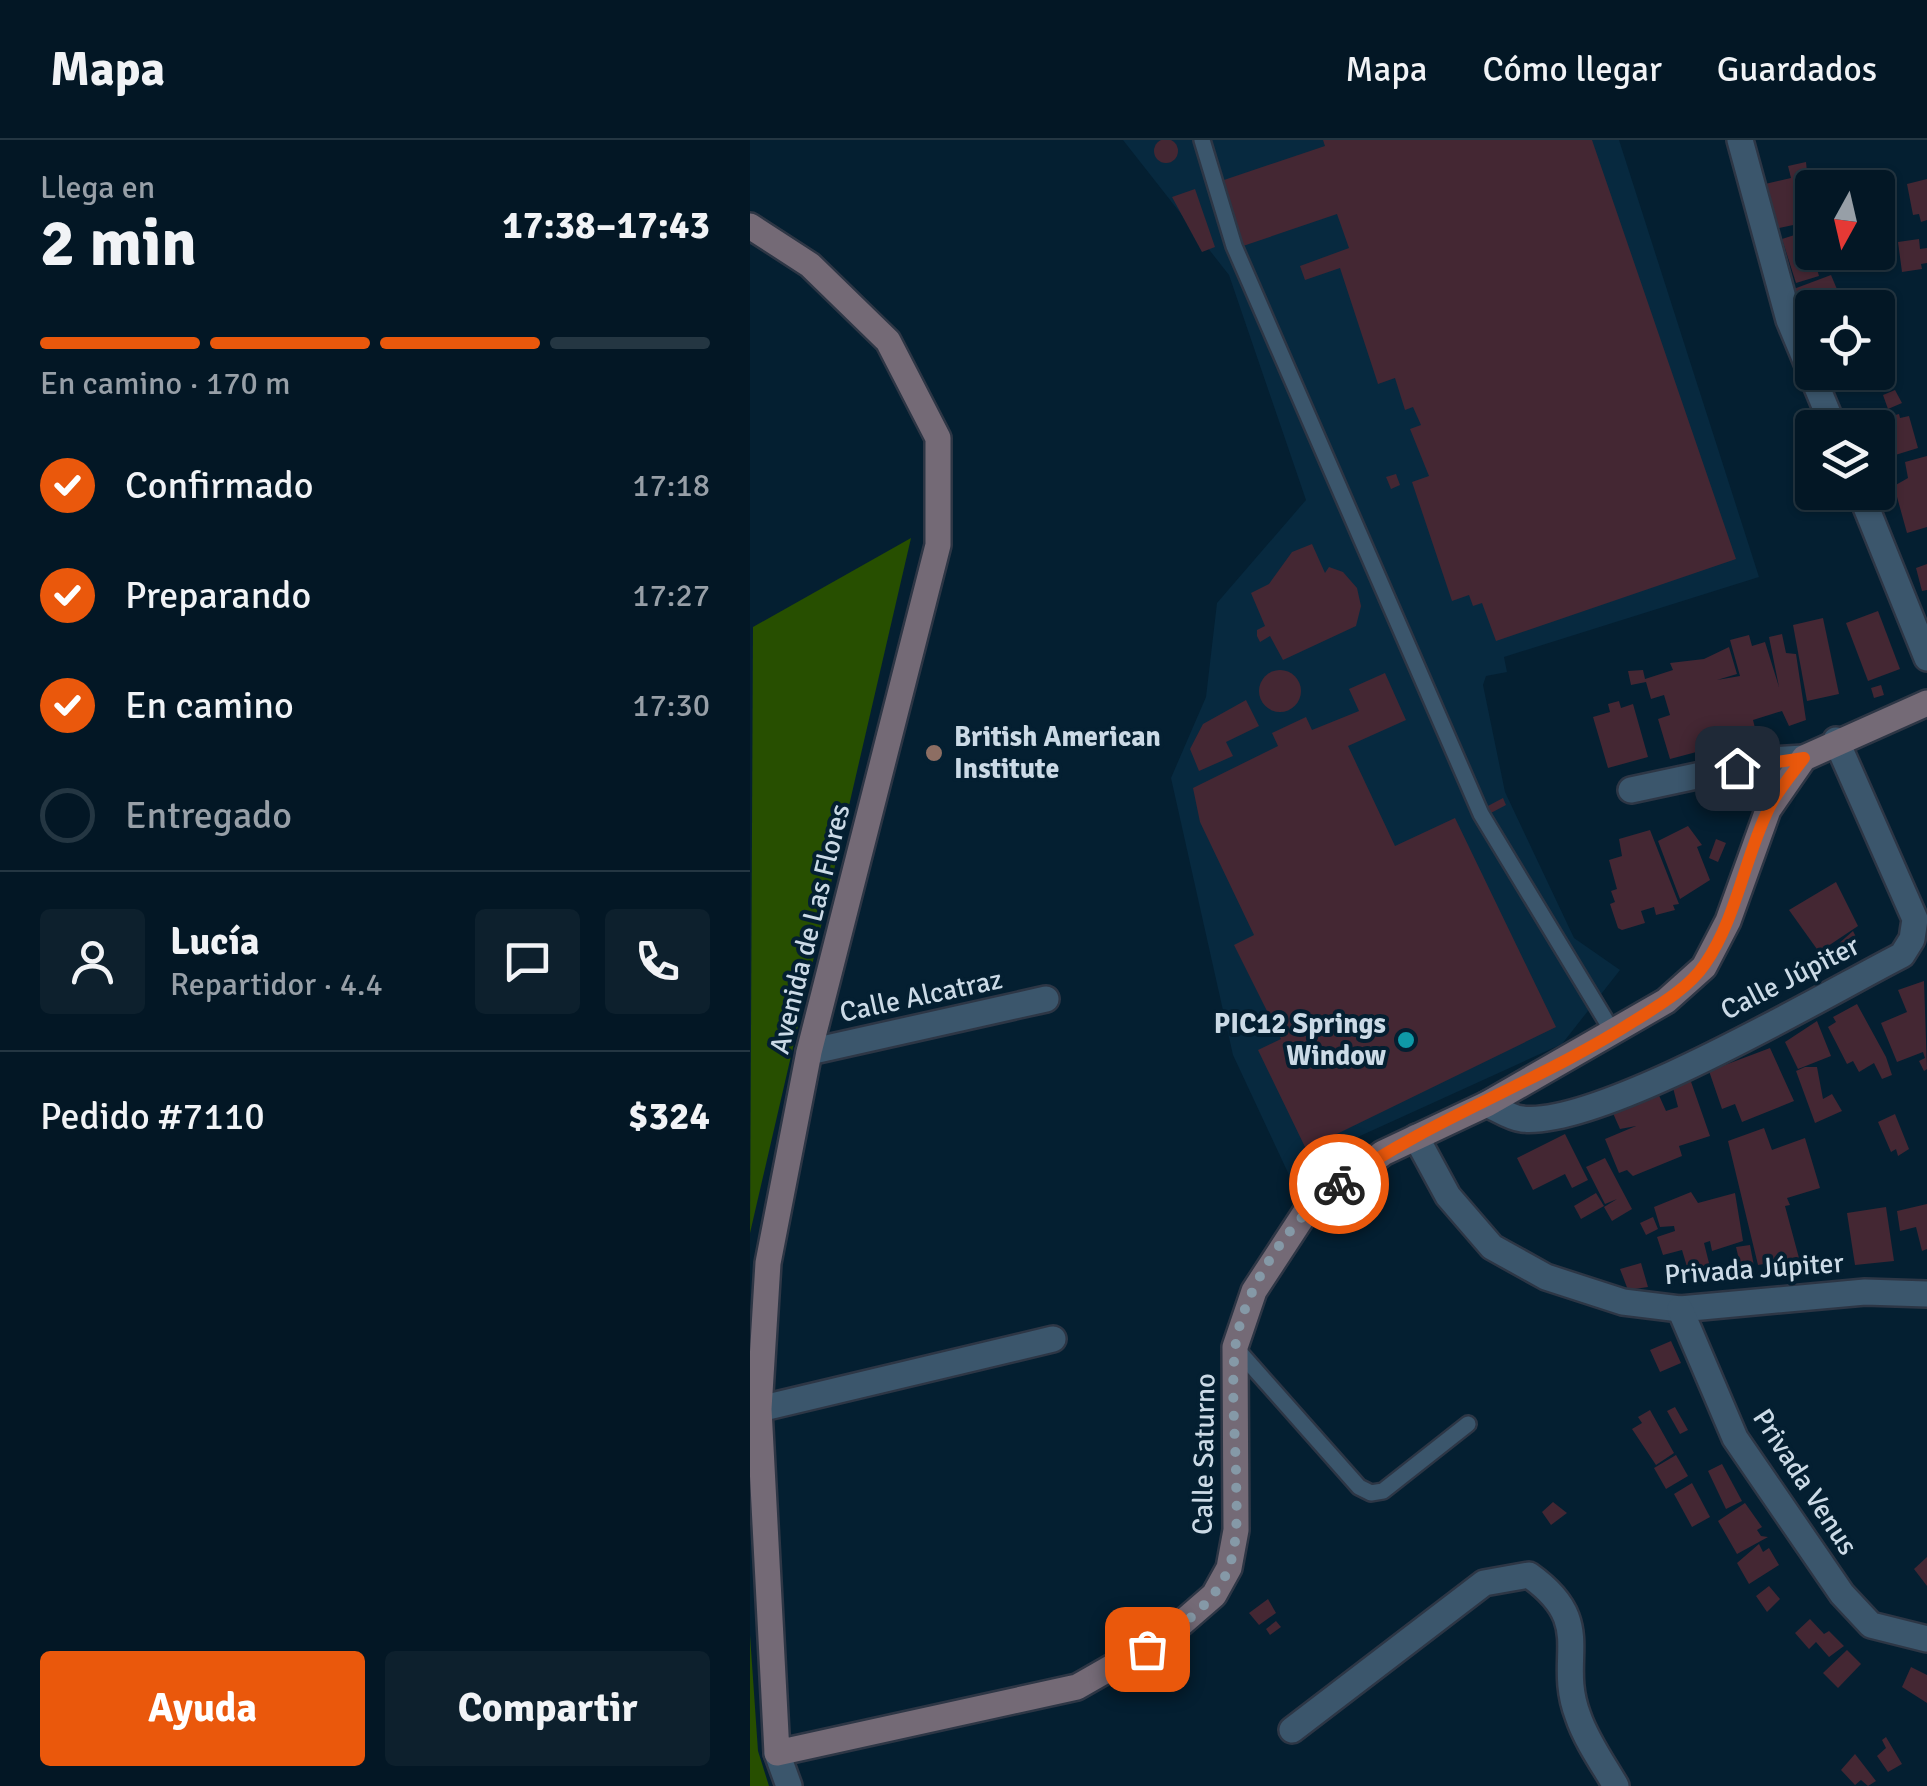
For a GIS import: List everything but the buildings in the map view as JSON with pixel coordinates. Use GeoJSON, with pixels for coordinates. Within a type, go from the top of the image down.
{"type":"FeatureCollection","features":[{"type":"Feature","properties":{"kind":"main road","name":"Avenida de Las Flores"},"geometry":{"type":"LineString","coordinates":[[750,226],[810,264],[888,341],[938,438],[938,544],[809,1052],[768,1263],[759,1409],[777,1754]]}},
{"type":"Feature","properties":{"kind":"main road","name":"Calle Saturno"},"geometry":{"type":"LineString","coordinates":[[777,1754],[1077,1687],[1126,1662],[1193,1615],[1214,1595],[1228,1568],[1236,1530],[1235,1347],[1254,1291],[1306,1214],[1356,1172],[1614,1034],[1666,1000],[1704,967],[1728,921],[1768,810],[1804,758],[1836,740],[1927,703]]}},
{"type":"Feature","properties":{"kind":"street"},"geometry":{"type":"LineString","coordinates":[[1740,140],[1789,320],[1826,410]]}},
{"type":"Feature","properties":{"kind":"street"},"geometry":{"type":"LineString","coordinates":[[1867,510],[1927,658]]}},
{"type":"Feature","properties":{"kind":"street","name":"Calle Júpiter"},"geometry":{"type":"LineString","coordinates":[[1487,1104],[1520,1119],[1571,1115],[1628,1094],[1902,955],[1912,939],[1915,920],[1836,740]]}},
{"type":"Feature","properties":{"kind":"street"},"geometry":{"type":"LineString","coordinates":[[1632,790],[1770,760],[1804,758]]}},
{"type":"Feature","properties":{"kind":"street","name":"Calle Alcatraz"},"geometry":{"type":"LineString","coordinates":[[809,1052],[1046,1000]]}},
{"type":"Feature","properties":{"kind":"street","name":"Privada Júpiter"},"geometry":{"type":"LineString","coordinates":[[1416,1137],[1448,1196],[1492,1247],[1546,1277],[1623,1302],[1680,1309],[1865,1292],[1927,1294]]}},
{"type":"Feature","properties":{"kind":"street","name":"Privada Venus"},"geometry":{"type":"LineString","coordinates":[[1680,1309],[1735,1438],[1842,1594],[1871,1625],[1927,1639]]}},
{"type":"Feature","properties":{"kind":"street"},"geometry":{"type":"LineString","coordinates":[[759,1409],[1053,1339]]}},
{"type":"Feature","properties":{"kind":"street"},"geometry":{"type":"LineString","coordinates":[[1292,1730],[1484,1583],[1529,1575],[1559,1596],[1572,1642],[1577,1715],[1616,1786]]}},
{"type":"Feature","properties":{"kind":"street","name":"Avenida de Las Flores"},"geometry":{"type":"LineString","coordinates":[[777,1754],[789,1786]]}},
{"type":"Feature","properties":{"kind":"lane"},"geometry":{"type":"LineString","coordinates":[[1202,140],[1234,246],[1481,814],[1614,1034]]}},
{"type":"Feature","properties":{"kind":"lane"},"geometry":{"type":"LineString","coordinates":[[1235,1347],[1359,1486],[1371,1493],[1383,1491],[1468,1424]]}},
{"type":"Feature","properties":{"kind":"shaded area"},"geometry":{"type":"Polygon","coordinates":[[[1123,140],[1619,140],[1759,577],[1504,657],[1507,672],[1486,676],[1483,685],[1505,792],[1574,938],[1620,970],[1562,1044],[1360,1136],[1297,1192],[1233,1055],[1171,778],[1206,697],[1217,603],[1306,500],[1229,275],[1123,140]]]}},
{"type":"Feature","properties":{"kind":"green space"},"geometry":{"type":"Polygon","coordinates":[[[911,538],[750,1233],[753,627],[911,538]]]}},
{"type":"Feature","properties":{"kind":"green space"},"geometry":{"type":"Polygon","coordinates":[[[750,1635],[758,1751],[769,1786],[750,1786],[750,1635]]]}},
{"type":"Feature","properties":{"kind":"way so far"},"geometry":{"type":"LineString","coordinates":[[1147,1649],[1214,1595],[1228,1568],[1236,1530],[1235,1347],[1254,1291],[1284,1241],[1339,1184]]}},
{"type":"Feature","properties":{"kind":"place","name":"British American Institute"},"geometry":{"type":"Point","coordinates":[934,753]}},
{"type":"Feature","properties":{"kind":"place","name":"PIC12 Springs Window"},"geometry":{"type":"Point","coordinates":[1406,1040]}},
{"type":"Feature","properties":{"kind":"route"},"geometry":{"type":"LineString","coordinates":[[1339,1184],[1383,1154],[1487,1104],[1614,1034],[1666,1000],[1704,967],[1728,921],[1768,810],[1804,758],[1770,760],[1737,768]]}}]}
